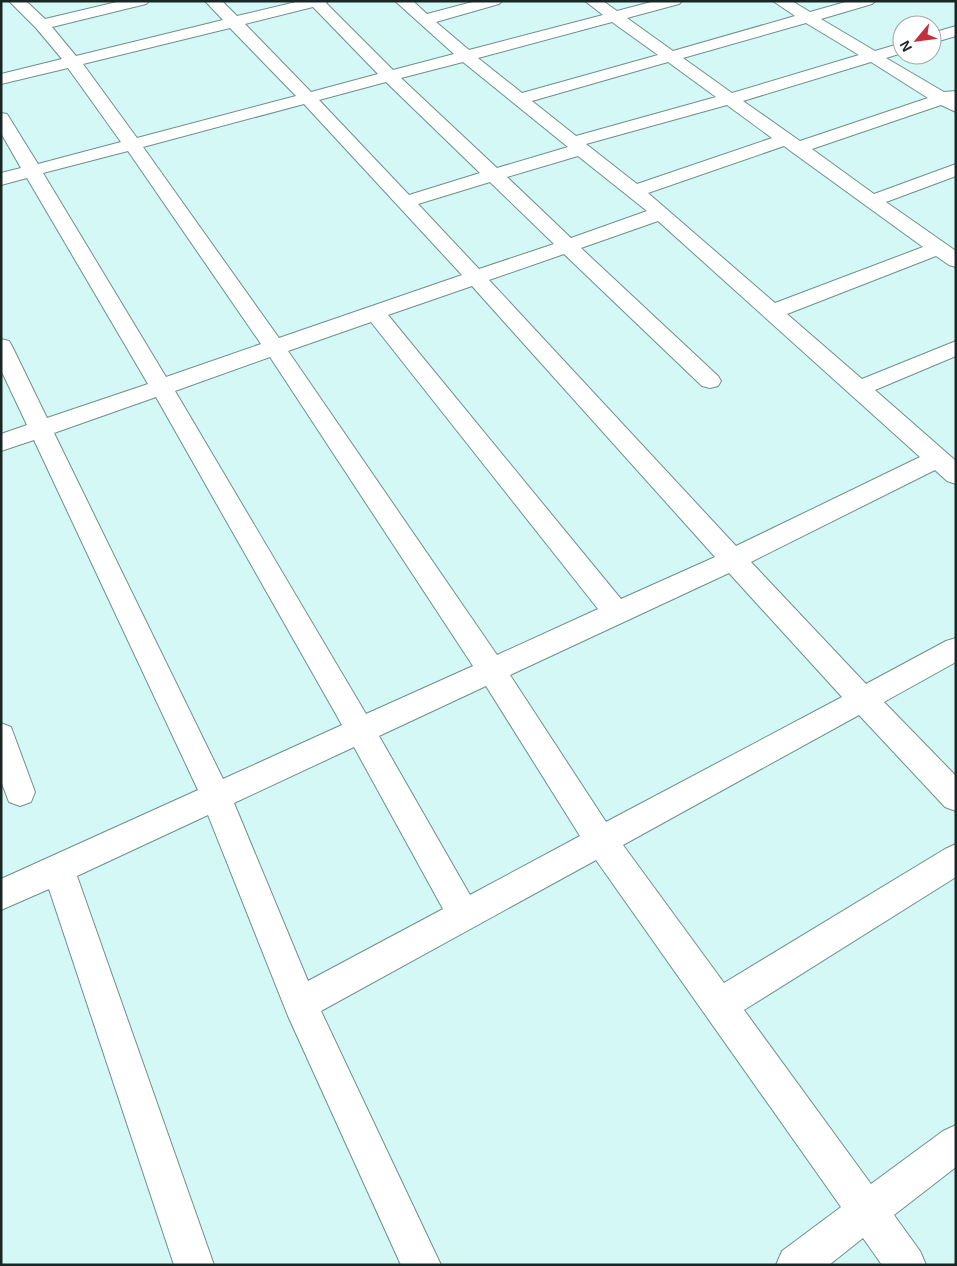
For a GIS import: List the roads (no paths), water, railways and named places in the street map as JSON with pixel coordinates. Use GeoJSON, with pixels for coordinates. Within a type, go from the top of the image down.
{"type":"FeatureCollection","features":[{"type":"Feature","properties":{"kind":"street"},"geometry":{"type":"LineString","coordinates":[[17,1],[42,24],[72,61],[133,145],[275,348],[491,669],[602,841],[906,1265]]}},
{"type":"Feature","properties":{"kind":"street"},"geometry":{"type":"LineString","coordinates":[[42,24],[142,1]]}},
{"type":"Feature","properties":{"kind":"street"},"geometry":{"type":"LineString","coordinates":[[213,1],[477,277],[861,700],[956,798]]}},
{"type":"Feature","properties":{"kind":"street"},"geometry":{"type":"LineString","coordinates":[[1,895],[734,559],[951,471],[661,213],[467,56],[403,1]]}},
{"type":"Feature","properties":{"kind":"street"},"geometry":{"type":"LineString","coordinates":[[424,20],[494,1]]}},
{"type":"Feature","properties":{"kind":"street"},"geometry":{"type":"LineString","coordinates":[[593,1],[950,256]]}},
{"type":"Feature","properties":{"kind":"street"},"geometry":{"type":"LineString","coordinates":[[1,179],[674,1]]}},
{"type":"Feature","properties":{"kind":"street"},"geometry":{"type":"LineString","coordinates":[[781,1],[873,57],[951,100]]}},
{"type":"Feature","properties":{"kind":"street"},"geometry":{"type":"LineString","coordinates":[[520,99],[867,1]]}},
{"type":"Feature","properties":{"kind":"street"},"geometry":{"type":"LineString","coordinates":[[1,79],[319,2],[390,77],[710,381]]}},
{"type":"Feature","properties":{"kind":"street"},"geometry":{"type":"LineString","coordinates":[[942,35],[956,31]]}},
{"type":"Feature","properties":{"kind":"street"},"geometry":{"type":"LineString","coordinates":[[406,202],[494,175],[577,146],[892,51]]}},
{"type":"Feature","properties":{"kind":"street"},"geometry":{"type":"LineString","coordinates":[[634,192],[792,144],[951,100]]}},
{"type":"Feature","properties":{"kind":"street"},"geometry":{"type":"LineString","coordinates":[[1,118],[361,729],[464,915]]}},
{"type":"Feature","properties":{"kind":"street"},"geometry":{"type":"LineString","coordinates":[[872,201],[956,170]]}},
{"type":"Feature","properties":{"kind":"street"},"geometry":{"type":"LineString","coordinates":[[1,443],[661,213]]}},
{"type":"Feature","properties":{"kind":"street"},"geometry":{"type":"LineString","coordinates":[[772,312],[950,256]]}},
{"type":"Feature","properties":{"kind":"street"},"geometry":{"type":"LineString","coordinates":[[375,313],[616,612]]}},
{"type":"Feature","properties":{"kind":"street"},"geometry":{"type":"LineString","coordinates":[[1,346],[216,796],[300,1004],[421,1265]]}},
{"type":"Feature","properties":{"kind":"street"},"geometry":{"type":"LineString","coordinates":[[858,389],[956,348]]}},
{"type":"Feature","properties":{"kind":"street"},"geometry":{"type":"LineString","coordinates":[[300,1004],[956,649]]}},
{"type":"Feature","properties":{"kind":"street"},"geometry":{"type":"LineString","coordinates":[[1,736],[20,792]]}},
{"type":"Feature","properties":{"kind":"street"},"geometry":{"type":"LineString","coordinates":[[719,1006],[956,859]]}},
{"type":"Feature","properties":{"kind":"street"},"geometry":{"type":"LineString","coordinates":[[58,869],[194,1265]]}},
{"type":"Feature","properties":{"kind":"street"},"geometry":{"type":"LineString","coordinates":[[796,1265],[866,1210],[956,1144]]}}]}
